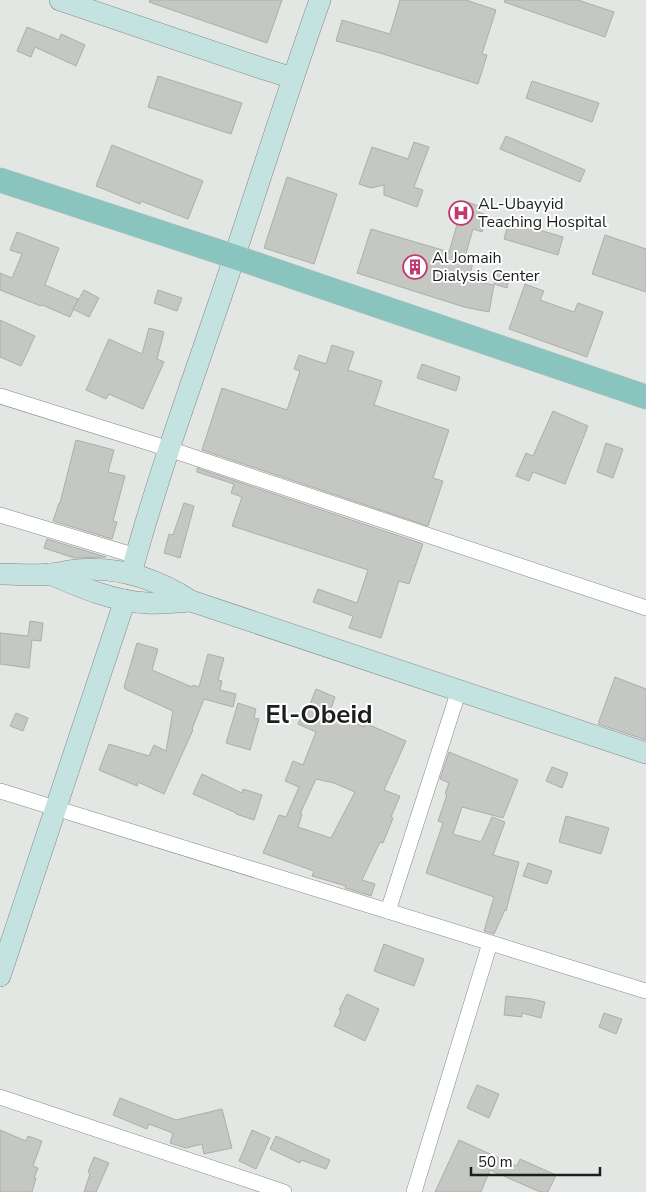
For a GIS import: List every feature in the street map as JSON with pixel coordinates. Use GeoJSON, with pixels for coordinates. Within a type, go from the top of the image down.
{"type":"FeatureCollection","features":[{"type":"Feature","properties":{"kind":"main road"},"geometry":{"type":"LineString","coordinates":[[0,180],[234,256],[646,397]]}},
{"type":"Feature","properties":{"kind":"street"},"geometry":{"type":"LineString","coordinates":[[60,0],[293,78]]}},
{"type":"Feature","properties":{"kind":"street"},"geometry":{"type":"LineString","coordinates":[[133,565],[169,449],[320,0]]}},
{"type":"Feature","properties":{"kind":"street"},"geometry":{"type":"LineString","coordinates":[[0,396],[169,449],[646,608]]}},
{"type":"Feature","properties":{"kind":"street"},"geometry":{"type":"LineString","coordinates":[[0,516],[133,565],[151,580],[173,590],[191,602],[646,753]]}},
{"type":"Feature","properties":{"kind":"street"},"geometry":{"type":"LineString","coordinates":[[0,574],[50,574],[77,570],[102,570],[133,565]]}},
{"type":"Feature","properties":{"kind":"street"},"geometry":{"type":"LineString","coordinates":[[50,574],[78,587],[125,600],[148,603],[191,602]]}},
{"type":"Feature","properties":{"kind":"street"},"geometry":{"type":"LineString","coordinates":[[0,976],[125,600]]}},
{"type":"Feature","properties":{"kind":"street"},"geometry":{"type":"LineString","coordinates":[[388,912],[459,690]]}},
{"type":"Feature","properties":{"kind":"street"},"geometry":{"type":"LineString","coordinates":[[0,791],[646,991]]}},
{"type":"Feature","properties":{"kind":"street"},"geometry":{"type":"LineString","coordinates":[[414,1192],[490,943]]}},
{"type":"Feature","properties":{"kind":"street"},"geometry":{"type":"LineString","coordinates":[[0,1097],[284,1192]]}},
{"type":"Feature","properties":{"kind":"building"},"geometry":{"type":"Polygon","coordinates":[[[150,0],[282,0],[267,43],[149,2],[150,0]]]}},
{"type":"Feature","properties":{"kind":"building"},"geometry":{"type":"Polygon","coordinates":[[[400,0],[466,0],[496,10],[482,54],[487,55],[478,84],[336,41],[342,20],[390,34],[400,0]]]}},
{"type":"Feature","properties":{"kind":"building"},"geometry":{"type":"Polygon","coordinates":[[[505,0],[578,0],[614,12],[605,37],[504,2],[505,0]]]}},
{"type":"Feature","properties":{"kind":"building"},"geometry":{"type":"Polygon","coordinates":[[[27,27],[59,40],[61,34],[85,45],[76,66],[35,47],[31,57],[17,51],[27,27]]]}},
{"type":"Feature","properties":{"kind":"building"},"geometry":{"type":"Polygon","coordinates":[[[158,76],[242,103],[231,134],[148,107],[158,76]]]}},
{"type":"Feature","properties":{"kind":"building"},"geometry":{"type":"Polygon","coordinates":[[[532,81],[599,103],[592,122],[526,98],[532,81]]]}},
{"type":"Feature","properties":{"kind":"building"},"geometry":{"type":"Polygon","coordinates":[[[506,136],[585,170],[580,182],[500,149],[506,136]]]}},
{"type":"Feature","properties":{"kind":"building"},"geometry":{"type":"Polygon","coordinates":[[[414,142],[429,147],[414,187],[423,190],[417,207],[384,195],[384,185],[371,188],[359,184],[372,147],[408,159],[414,142]]]}},
{"type":"Feature","properties":{"kind":"building"},"geometry":{"type":"Polygon","coordinates":[[[112,145],[203,181],[188,219],[141,201],[140,204],[96,186],[112,145]]]}},
{"type":"Feature","properties":{"kind":"building"},"geometry":{"type":"Polygon","coordinates":[[[287,177],[337,194],[314,264],[264,248],[287,177]]]}},
{"type":"Feature","properties":{"kind":"building","name":"Al Jomaih Dialysis Center"},"geometry":{"type":"Polygon","coordinates":[[[464,201],[479,206],[478,212],[487,215],[482,232],[473,229],[465,257],[474,260],[468,280],[494,285],[489,312],[464,307],[357,273],[371,229],[449,252],[464,201]]]}},
{"type":"Feature","properties":{"kind":"building"},"geometry":{"type":"Polygon","coordinates":[[[509,221],[563,237],[558,255],[504,239],[509,221]]]}},
{"type":"Feature","properties":{"kind":"building"},"geometry":{"type":"Polygon","coordinates":[[[17,232],[59,248],[45,285],[78,299],[70,317],[0,290],[0,273],[12,278],[22,254],[10,250],[17,232]]]}},
{"type":"Feature","properties":{"kind":"building"},"geometry":{"type":"Polygon","coordinates":[[[605,235],[646,249],[646,292],[592,274],[605,235]]]}},
{"type":"Feature","properties":{"kind":"building"},"geometry":{"type":"Polygon","coordinates":[[[497,271],[510,274],[507,288],[494,284],[497,271]]]}},
{"type":"Feature","properties":{"kind":"building"},"geometry":{"type":"Polygon","coordinates":[[[525,284],[544,291],[540,300],[574,312],[578,303],[603,312],[587,357],[509,329],[525,284]]]}},
{"type":"Feature","properties":{"kind":"building"},"geometry":{"type":"Polygon","coordinates":[[[84,290],[99,298],[89,317],[73,309],[84,290]]]}},
{"type":"Feature","properties":{"kind":"building"},"geometry":{"type":"Polygon","coordinates":[[[158,290],[182,298],[177,311],[154,303],[158,290]]]}},
{"type":"Feature","properties":{"kind":"building"},"geometry":{"type":"Polygon","coordinates":[[[0,320],[35,336],[21,366],[0,357],[0,320]]]}},
{"type":"Feature","properties":{"kind":"building"},"geometry":{"type":"Polygon","coordinates":[[[149,328],[164,332],[157,359],[164,362],[143,409],[109,394],[106,399],[86,390],[109,339],[142,354],[149,328]]]}},
{"type":"Feature","properties":{"kind":"building"},"geometry":{"type":"Polygon","coordinates":[[[332,345],[354,352],[348,370],[382,381],[374,405],[449,430],[433,478],[443,481],[428,526],[202,450],[222,388],[287,410],[300,371],[294,369],[299,355],[326,364],[332,345]]]}},
{"type":"Feature","properties":{"kind":"building"},"geometry":{"type":"Polygon","coordinates":[[[422,364],[460,377],[456,391],[417,378],[422,364]]]}},
{"type":"Feature","properties":{"kind":"building"},"geometry":{"type":"Polygon","coordinates":[[[553,411],[588,426],[565,484],[533,472],[529,481],[516,476],[526,453],[533,456],[553,411]]]}},
{"type":"Feature","properties":{"kind":"building"},"geometry":{"type":"Polygon","coordinates":[[[76,440],[114,450],[108,472],[125,476],[113,521],[117,522],[112,539],[53,521],[60,503],[76,440]]]}},
{"type":"Feature","properties":{"kind":"building"},"geometry":{"type":"Polygon","coordinates":[[[606,443],[623,449],[613,478],[597,472],[606,443]]]}},
{"type":"Feature","properties":{"kind":"building"},"geometry":{"type":"Polygon","coordinates":[[[197,468],[423,544],[409,584],[399,581],[381,638],[349,628],[353,616],[313,602],[318,589],[357,603],[368,570],[232,526],[242,497],[231,493],[234,484],[197,472],[197,468]]]}},
{"type":"Feature","properties":{"kind":"building"},"geometry":{"type":"Polygon","coordinates":[[[184,503],[194,506],[180,558],[164,553],[169,534],[173,535],[184,503]]]}},
{"type":"Feature","properties":{"kind":"building"},"geometry":{"type":"Polygon","coordinates":[[[47,539],[106,557],[74,558],[44,548],[47,539]]]}},
{"type":"Feature","properties":{"kind":"building"},"geometry":{"type":"Polygon","coordinates":[[[30,621],[43,623],[41,641],[32,640],[29,668],[0,664],[0,633],[28,636],[30,621]]]}},
{"type":"Feature","properties":{"kind":"building"},"geometry":{"type":"Polygon","coordinates":[[[137,643],[158,649],[152,670],[192,687],[193,685],[199,687],[208,654],[224,658],[218,680],[222,681],[220,690],[236,694],[233,707],[204,699],[193,730],[164,794],[138,782],[137,786],[99,770],[109,744],[149,756],[154,745],[166,751],[173,711],[124,687],[137,643]]]}},
{"type":"Feature","properties":{"kind":"building"},"geometry":{"type":"Polygon","coordinates":[[[615,677],[646,689],[646,740],[598,724],[615,677]]]}},
{"type":"Feature","properties":{"kind":"building"},"geometry":{"type":"Polygon","coordinates":[[[316,689],[335,697],[330,712],[364,727],[365,723],[406,741],[384,790],[400,796],[383,843],[380,842],[362,880],[375,884],[371,896],[312,876],[314,871],[263,853],[279,815],[286,817],[299,787],[285,781],[293,761],[303,765],[316,732],[298,724],[306,705],[309,707],[316,689]],[[316,779],[300,814],[302,814],[298,827],[331,838],[355,792],[334,783],[316,779]]]}},
{"type":"Feature","properties":{"kind":"building"},"geometry":{"type":"Polygon","coordinates":[[[238,703],[256,709],[254,718],[259,719],[250,750],[226,743],[238,703]]]}},
{"type":"Feature","properties":{"kind":"building"},"geometry":{"type":"Polygon","coordinates":[[[16,713],[28,718],[23,731],[10,726],[16,713]]]}},
{"type":"Feature","properties":{"kind":"building"},"geometry":{"type":"Polygon","coordinates":[[[449,752],[518,780],[503,818],[462,807],[453,834],[481,842],[492,817],[505,822],[493,855],[519,862],[506,911],[494,934],[484,931],[494,897],[426,873],[443,823],[438,821],[449,783],[440,779],[449,752]]]}},
{"type":"Feature","properties":{"kind":"building"},"geometry":{"type":"Polygon","coordinates":[[[552,767],[568,773],[562,788],[546,781],[552,767]]]}},
{"type":"Feature","properties":{"kind":"building"},"geometry":{"type":"Polygon","coordinates":[[[202,774],[242,793],[243,789],[262,795],[254,820],[236,814],[193,794],[202,774]]]}},
{"type":"Feature","properties":{"kind":"building"},"geometry":{"type":"Polygon","coordinates":[[[566,816],[609,828],[601,854],[559,842],[566,816]]]}},
{"type":"Feature","properties":{"kind":"building"},"geometry":{"type":"Polygon","coordinates":[[[528,863],[552,871],[547,884],[523,876],[528,863]]]}},
{"type":"Feature","properties":{"kind":"building"},"geometry":{"type":"Polygon","coordinates":[[[384,944],[424,959],[414,986],[374,971],[384,944]]]}},
{"type":"Feature","properties":{"kind":"building"},"geometry":{"type":"Polygon","coordinates":[[[347,994],[379,1009],[365,1041],[334,1026],[347,994]]]}},
{"type":"Feature","properties":{"kind":"building"},"geometry":{"type":"Polygon","coordinates":[[[506,996],[545,1002],[541,1018],[522,1013],[522,1017],[504,1015],[506,996]]]}},
{"type":"Feature","properties":{"kind":"building"},"geometry":{"type":"Polygon","coordinates":[[[604,1013],[622,1019],[616,1034],[599,1027],[604,1013]]]}},
{"type":"Feature","properties":{"kind":"building"},"geometry":{"type":"Polygon","coordinates":[[[477,1085],[499,1094],[489,1118],[467,1108],[477,1085]]]}},
{"type":"Feature","properties":{"kind":"building"},"geometry":{"type":"Polygon","coordinates":[[[120,1098],[176,1120],[222,1109],[232,1148],[204,1154],[202,1144],[186,1148],[170,1143],[173,1133],[149,1124],[147,1129],[113,1115],[120,1098]]]}},
{"type":"Feature","properties":{"kind":"building"},"geometry":{"type":"Polygon","coordinates":[[[0,1130],[26,1141],[28,1136],[42,1141],[33,1166],[38,1168],[32,1192],[0,1192],[0,1130]]]}},
{"type":"Feature","properties":{"kind":"building"},"geometry":{"type":"Polygon","coordinates":[[[252,1130],[270,1138],[256,1169],[239,1161],[252,1130]]]}},
{"type":"Feature","properties":{"kind":"building"},"geometry":{"type":"Polygon","coordinates":[[[276,1136],[330,1160],[326,1169],[301,1160],[300,1163],[270,1149],[276,1136]]]}},
{"type":"Feature","properties":{"kind":"building"},"geometry":{"type":"Polygon","coordinates":[[[459,1140],[517,1166],[520,1159],[556,1175],[548,1192],[540,1192],[490,1170],[481,1192],[435,1192],[459,1140]]]}},
{"type":"Feature","properties":{"kind":"building"},"geometry":{"type":"Polygon","coordinates":[[[94,1157],[109,1163],[96,1192],[84,1192],[90,1174],[88,1172],[94,1157]]]}},
{"type":"Feature","properties":{"kind":"place","name":"AL-Ubayyid Teaching Hospital"},"geometry":{"type":"Point","coordinates":[461,213]}},
{"type":"Feature","properties":{"kind":"place","name":"Al Jomaih Dialysis Center"},"geometry":{"type":"Point","coordinates":[415,267]}},
{"type":"Feature","properties":{"kind":"district","name":"El-Obeid"},"geometry":{"type":"Point","coordinates":[319,714]}}]}
